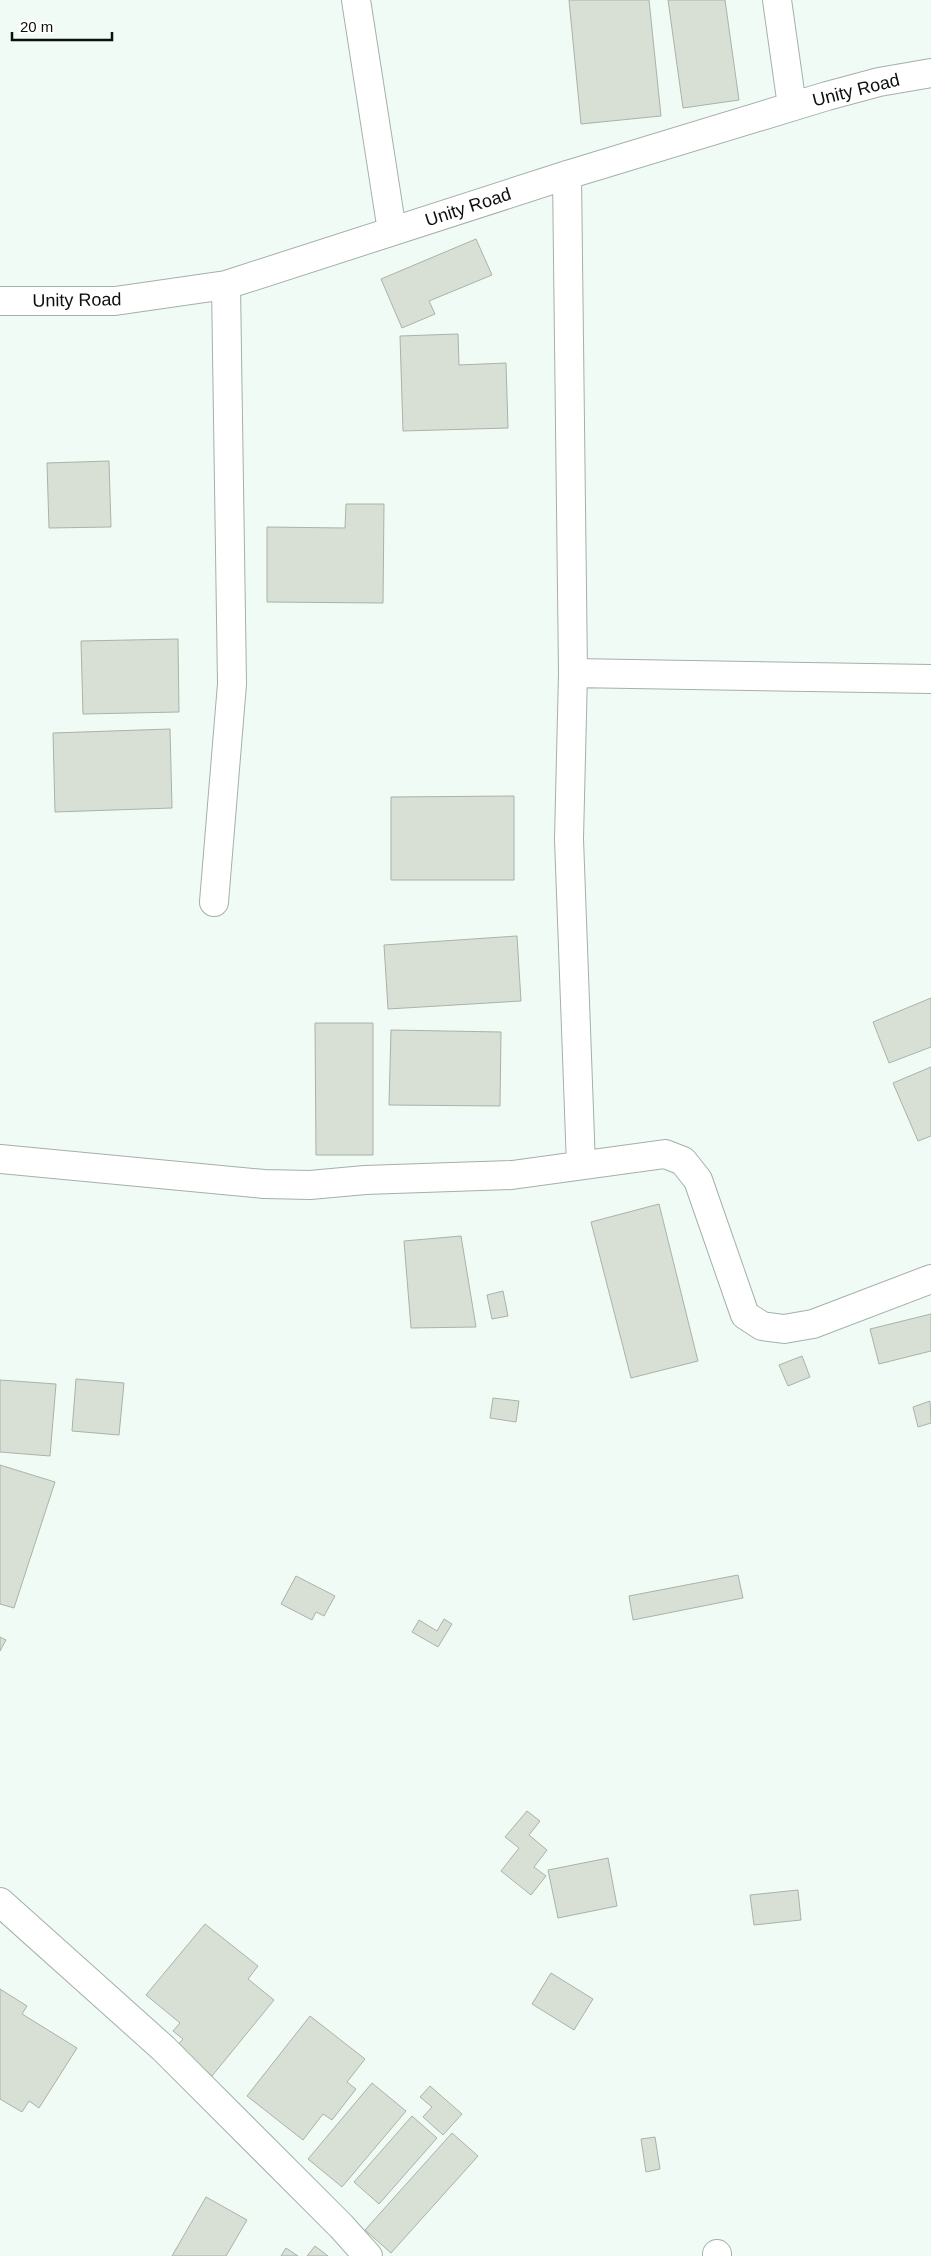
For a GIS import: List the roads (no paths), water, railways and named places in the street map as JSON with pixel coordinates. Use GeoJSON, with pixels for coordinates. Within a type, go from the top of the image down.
{"type":"FeatureCollection","features":[{"type":"Feature","properties":{"kind":"street"},"geometry":{"type":"LineString","coordinates":[[356,0],[392,231]]}},
{"type":"Feature","properties":{"kind":"street"},"geometry":{"type":"LineString","coordinates":[[778,0],[792,106]]}},
{"type":"Feature","properties":{"kind":"street","name":"Unity Road"},"geometry":{"type":"LineString","coordinates":[[0,301],[115,301],[226,285],[567,175],[792,106],[879,82],[931,73]]}},
{"type":"Feature","properties":{"kind":"street"},"geometry":{"type":"LineString","coordinates":[[567,175],[573,674],[570,839],[581,1165]]}},
{"type":"Feature","properties":{"kind":"street"},"geometry":{"type":"LineString","coordinates":[[214,902],[232,684],[226,285]]}},
{"type":"Feature","properties":{"kind":"street"},"geometry":{"type":"LineString","coordinates":[[573,674],[931,680]]}},
{"type":"Feature","properties":{"kind":"street"},"geometry":{"type":"LineString","coordinates":[[0,1159],[264,1184],[310,1185],[365,1180],[512,1175],[665,1154],[683,1161],[698,1180],[745,1314],[762,1326],[784,1329],[813,1324],[931,1279]]}},
{"type":"Feature","properties":{"kind":"street"},"geometry":{"type":"LineString","coordinates":[[0,1902],[163,2048],[341,2226],[368,2256]]}}]}
